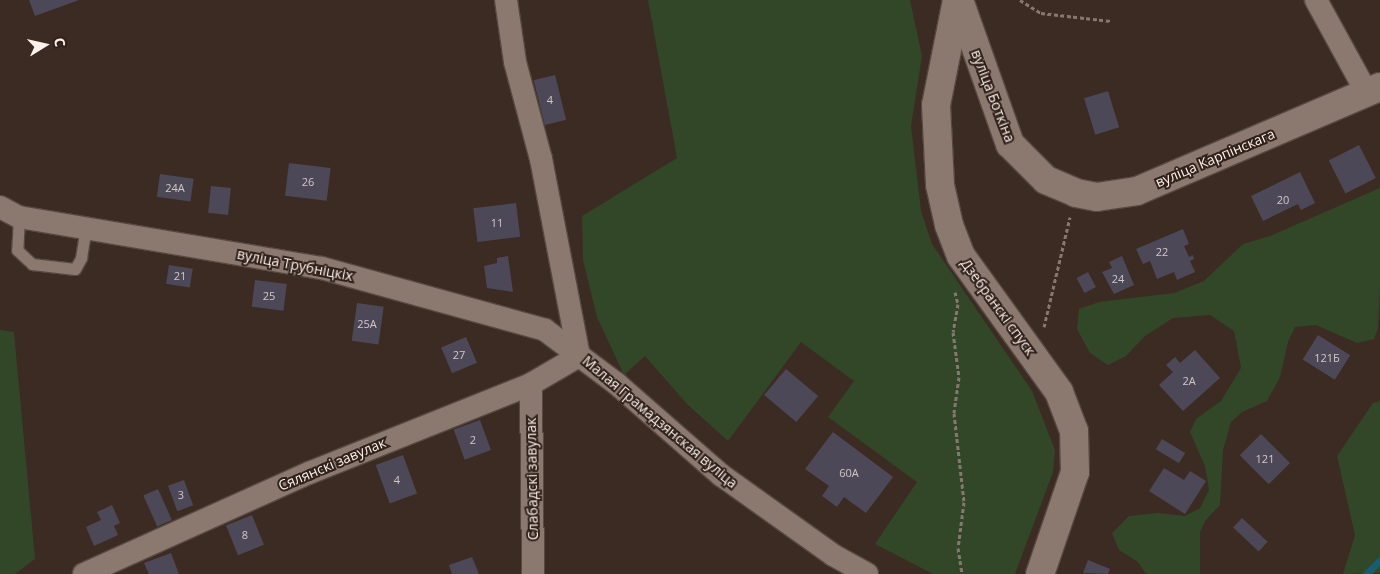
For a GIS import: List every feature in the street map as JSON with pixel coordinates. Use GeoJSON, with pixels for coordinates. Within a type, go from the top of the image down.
{"type":"FeatureCollection","features":[{"type":"Feature","properties":{"kind":"street","name":"Малая Грамадзянская вуліца"},"geometry":{"type":"LineString","coordinates":[[506,0],[515,62],[541,159],[579,356],[617,384],[721,475],[833,555],[866,574]]}},
{"type":"Feature","properties":{"kind":"street","name":"вуліца Боткіна"},"geometry":{"type":"LineString","coordinates":[[958,0],[1010,144],[1046,180]]}},
{"type":"Feature","properties":{"kind":"street","name":"Дзебранскі спуск"},"geometry":{"type":"LineString","coordinates":[[958,0],[936,106],[940,185],[948,225],[961,256],[1059,392],[1074,431],[1075,472],[1040,574]]}},
{"type":"Feature","properties":{"kind":"street"},"geometry":{"type":"LineString","coordinates":[[1316,0],[1374,90]]}},
{"type":"Feature","properties":{"kind":"street","name":"вуліца Карпінскага"},"geometry":{"type":"LineString","coordinates":[[1046,180],[1076,193],[1097,197],[1137,191],[1374,90]]}},
{"type":"Feature","properties":{"kind":"street","name":"вуліца Трубніцкіх"},"geometry":{"type":"LineString","coordinates":[[10,212],[86,228],[322,268],[544,330],[579,356]]}},
{"type":"Feature","properties":{"kind":"street","name":"Сялянскі завулак"},"geometry":{"type":"LineString","coordinates":[[96,572],[309,472],[531,384],[579,356]]}},
{"type":"Feature","properties":{"kind":"street","name":"Слабадскі завулак"},"geometry":{"type":"LineString","coordinates":[[531,384],[533,574]]}},
{"type":"Feature","properties":{"kind":"lane"},"geometry":{"type":"LineString","coordinates":[[10,212],[17,250],[32,264],[75,269],[81,258],[86,228]]}},
{"type":"Feature","properties":{"kind":"path"},"geometry":{"type":"LineString","coordinates":[[1020,0],[1041,13],[1111,21]]}},
{"type":"Feature","properties":{"kind":"path"},"geometry":{"type":"LineString","coordinates":[[1044,328],[1076,193]]}},
{"type":"Feature","properties":{"kind":"path"},"geometry":{"type":"LineString","coordinates":[[954,285],[958,304],[953,332],[959,377],[954,413],[964,502],[958,548],[962,574]]}},
{"type":"Feature","properties":{"kind":"green space"},"geometry":{"type":"Polygon","coordinates":[[[648,0],[910,0],[922,56],[911,126],[921,211],[932,244],[1032,391],[1055,450],[1053,472],[1015,574],[933,574],[875,544],[917,482],[828,417],[854,381],[801,342],[728,441],[687,404],[645,356],[624,375],[597,317],[583,260],[582,216],[677,158],[648,0]]]}},
{"type":"Feature","properties":{"kind":"green space"},"geometry":{"type":"Polygon","coordinates":[[[1380,188],[1380,287],[1378,328],[1374,339],[1357,343],[1316,325],[1295,327],[1288,342],[1280,377],[1267,401],[1242,412],[1231,422],[1223,450],[1220,505],[1205,521],[1200,532],[1200,574],[1146,574],[1138,562],[1119,550],[1112,533],[1129,516],[1158,513],[1185,516],[1200,508],[1209,490],[1205,466],[1190,432],[1196,419],[1221,401],[1241,368],[1234,331],[1210,315],[1173,318],[1145,336],[1126,356],[1108,365],[1090,353],[1077,329],[1079,309],[1099,302],[1174,293],[1204,281],[1243,244],[1270,236],[1380,188]]]}},
{"type":"Feature","properties":{"kind":"green space"},"geometry":{"type":"Polygon","coordinates":[[[0,330],[14,332],[35,559],[15,574],[0,574],[0,330]]]}},
{"type":"Feature","properties":{"kind":"green space"},"geometry":{"type":"Polygon","coordinates":[[[1380,401],[1380,573],[1343,574],[1355,535],[1337,456],[1373,403],[1380,401]]]}},
{"type":"Feature","properties":{"kind":"building"},"geometry":{"type":"Polygon","coordinates":[[[29,0],[79,0],[35,16],[29,0]]]}},
{"type":"Feature","properties":{"kind":"building"},"geometry":{"type":"Polygon","coordinates":[[[555,75],[566,120],[545,125],[534,80],[555,75]]]}},
{"type":"Feature","properties":{"kind":"building"},"geometry":{"type":"Polygon","coordinates":[[[1108,91],[1119,127],[1095,135],[1084,98],[1108,91]]]}},
{"type":"Feature","properties":{"kind":"building"},"geometry":{"type":"Polygon","coordinates":[[[1359,145],[1376,178],[1346,193],[1329,160],[1359,145]]]}},
{"type":"Feature","properties":{"kind":"building"},"geometry":{"type":"Polygon","coordinates":[[[289,163],[331,168],[327,201],[285,196],[289,163]]]}},
{"type":"Feature","properties":{"kind":"building"},"geometry":{"type":"Polygon","coordinates":[[[1300,172],[1315,203],[1301,210],[1298,204],[1263,221],[1251,196],[1300,172]]]}},
{"type":"Feature","properties":{"kind":"building"},"geometry":{"type":"Polygon","coordinates":[[[160,174],[194,179],[190,202],[157,197],[160,174]]]}},
{"type":"Feature","properties":{"kind":"building"},"geometry":{"type":"Polygon","coordinates":[[[211,186],[231,188],[228,215],[208,213],[211,186]]]}},
{"type":"Feature","properties":{"kind":"building"},"geometry":{"type":"Polygon","coordinates":[[[516,203],[520,237],[477,242],[473,208],[516,203]]]}},
{"type":"Feature","properties":{"kind":"building"},"geometry":{"type":"Polygon","coordinates":[[[1183,229],[1189,244],[1184,246],[1189,257],[1193,255],[1194,259],[1190,261],[1195,272],[1177,280],[1174,272],[1157,279],[1150,261],[1143,264],[1136,249],[1183,229]]]}},
{"type":"Feature","properties":{"kind":"building"},"geometry":{"type":"Polygon","coordinates":[[[508,256],[513,292],[487,288],[484,266],[497,263],[497,258],[508,256]]]}},
{"type":"Feature","properties":{"kind":"building"},"geometry":{"type":"Polygon","coordinates":[[[1122,256],[1134,285],[1114,294],[1102,272],[1112,268],[1109,262],[1122,256]]]}},
{"type":"Feature","properties":{"kind":"building"},"geometry":{"type":"Polygon","coordinates":[[[169,265],[193,269],[190,288],[166,284],[169,265]]]}},
{"type":"Feature","properties":{"kind":"building"},"geometry":{"type":"Polygon","coordinates":[[[1088,272],[1096,287],[1085,293],[1077,278],[1088,272]]]}},
{"type":"Feature","properties":{"kind":"building"},"geometry":{"type":"Polygon","coordinates":[[[255,280],[287,284],[283,311],[252,307],[255,280]]]}},
{"type":"Feature","properties":{"kind":"building"},"geometry":{"type":"Polygon","coordinates":[[[357,303],[384,307],[378,344],[352,341],[357,303]]]}},
{"type":"Feature","properties":{"kind":"building"},"geometry":{"type":"Polygon","coordinates":[[[1318,335],[1350,355],[1335,380],[1303,360],[1318,335]]]}},
{"type":"Feature","properties":{"kind":"building"},"geometry":{"type":"Polygon","coordinates":[[[466,337],[477,363],[452,373],[441,348],[466,337]]]}},
{"type":"Feature","properties":{"kind":"building"},"geometry":{"type":"Polygon","coordinates":[[[1195,350],[1220,378],[1183,411],[1159,385],[1173,372],[1166,365],[1175,357],[1180,363],[1195,350]]]}},
{"type":"Feature","properties":{"kind":"building"},"geometry":{"type":"Polygon","coordinates":[[[786,369],[818,396],[796,422],[764,395],[786,369]]]}},
{"type":"Feature","properties":{"kind":"building"},"geometry":{"type":"Polygon","coordinates":[[[480,420],[491,450],[465,460],[454,430],[480,420]]]}},
{"type":"Feature","properties":{"kind":"building"},"geometry":{"type":"Polygon","coordinates":[[[833,432],[893,477],[866,513],[844,497],[837,507],[822,496],[829,486],[805,469],[833,432]]]}},
{"type":"Feature","properties":{"kind":"building"},"geometry":{"type":"Polygon","coordinates":[[[1261,434],[1290,463],[1269,484],[1240,455],[1261,434]]]}},
{"type":"Feature","properties":{"kind":"building"},"geometry":{"type":"Polygon","coordinates":[[[1162,439],[1185,453],[1179,463],[1156,449],[1162,439]]]}},
{"type":"Feature","properties":{"kind":"building"},"geometry":{"type":"Polygon","coordinates":[[[403,455],[417,494],[390,503],[376,465],[403,455]]]}},
{"type":"Feature","properties":{"kind":"building"},"geometry":{"type":"Polygon","coordinates":[[[1164,468],[1184,480],[1190,471],[1206,481],[1185,514],[1149,491],[1164,468]]]}},
{"type":"Feature","properties":{"kind":"building"},"geometry":{"type":"Polygon","coordinates":[[[184,480],[193,505],[177,511],[168,486],[184,480]]]}},
{"type":"Feature","properties":{"kind":"building"},"geometry":{"type":"Polygon","coordinates":[[[158,489],[172,520],[157,527],[143,496],[158,489]]]}},
{"type":"Feature","properties":{"kind":"building"},"geometry":{"type":"Polygon","coordinates":[[[112,505],[120,523],[114,526],[118,535],[94,546],[86,527],[101,520],[97,512],[112,505]]]}},
{"type":"Feature","properties":{"kind":"building"},"geometry":{"type":"Polygon","coordinates":[[[252,515],[264,545],[238,555],[226,525],[252,515]]]}},
{"type":"Feature","properties":{"kind":"building"},"geometry":{"type":"Polygon","coordinates":[[[1242,518],[1268,542],[1259,551],[1233,528],[1242,518]]]}},
{"type":"Feature","properties":{"kind":"building"},"geometry":{"type":"Polygon","coordinates":[[[171,553],[179,574],[149,574],[144,563],[171,553]]]}},
{"type":"Feature","properties":{"kind":"building"},"geometry":{"type":"Polygon","coordinates":[[[472,557],[479,574],[452,574],[449,565],[472,557]]]}},
{"type":"Feature","properties":{"kind":"building"},"geometry":{"type":"Polygon","coordinates":[[[1088,560],[1110,569],[1108,574],[1083,573],[1088,560]]]}},
{"type":"Feature","properties":{"kind":"waterway"},"geometry":{"type":"LineString","coordinates":[[1366,574],[1380,560]]}}]}
